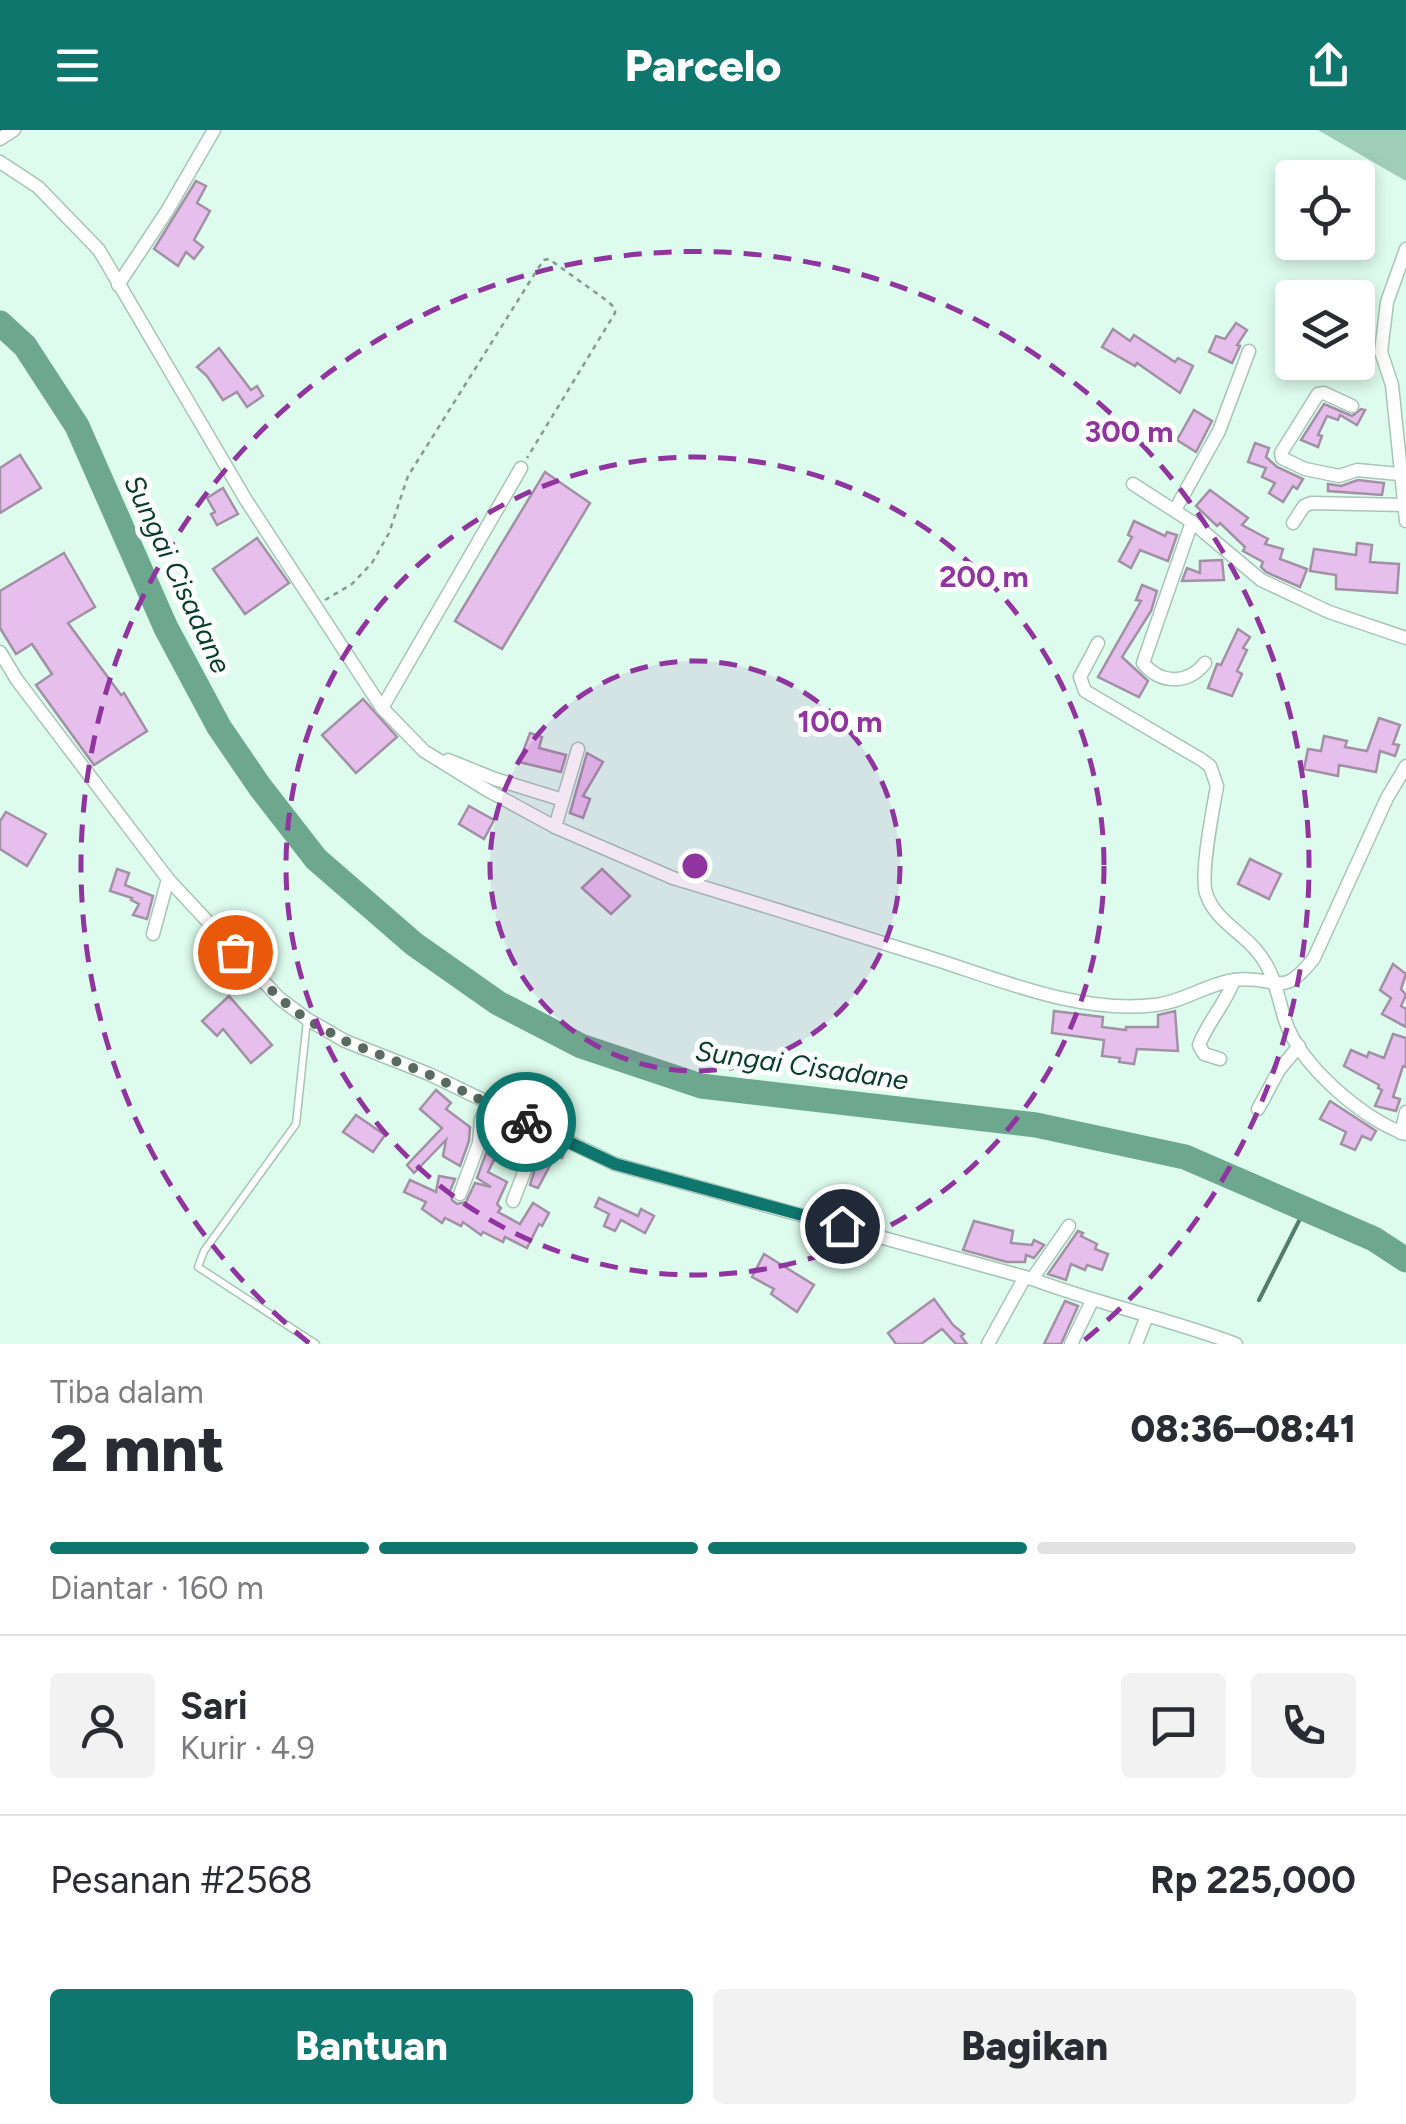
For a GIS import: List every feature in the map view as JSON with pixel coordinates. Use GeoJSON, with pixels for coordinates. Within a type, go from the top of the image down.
{"type":"FeatureCollection","features":[{"type":"Feature","properties":{"kind":"street"},"geometry":{"type":"LineString","coordinates":[[0,138],[14,130]]}},
{"type":"Feature","properties":{"kind":"street"},"geometry":{"type":"LineString","coordinates":[[118,285],[214,130]]}},
{"type":"Feature","properties":{"kind":"street"},"geometry":{"type":"LineString","coordinates":[[0,162],[28,178],[88,235],[313,604],[382,708],[424,751],[487,790],[555,827],[673,878],[1044,994],[1127,1006],[1156,1005],[1234,980],[1278,985],[1300,975],[1314,958],[1387,798],[1406,766]]}},
{"type":"Feature","properties":{"kind":"street"},"geometry":{"type":"LineString","coordinates":[[1406,249],[1388,302],[1381,352],[1392,385],[1406,521]]}},
{"type":"Feature","properties":{"kind":"street"},"geometry":{"type":"LineString","coordinates":[[1175,510],[1219,430],[1248,351]]}},
{"type":"Feature","properties":{"kind":"street"},"geometry":{"type":"LineString","coordinates":[[1352,406],[1318,394],[1282,458],[1306,469],[1339,476],[1357,470],[1399,474]]}},
{"type":"Feature","properties":{"kind":"street"},"geometry":{"type":"LineString","coordinates":[[382,708],[521,468]]}},
{"type":"Feature","properties":{"kind":"street"},"geometry":{"type":"LineString","coordinates":[[1133,484],[1192,522],[1261,580],[1329,612],[1406,638]]}},
{"type":"Feature","properties":{"kind":"street"},"geometry":{"type":"LineString","coordinates":[[1293,523],[1304,506],[1312,504],[1404,505]]}},
{"type":"Feature","properties":{"kind":"street"},"geometry":{"type":"LineString","coordinates":[[1192,522],[1142,663],[1146,669],[1175,681],[1195,674],[1205,663]]}},
{"type":"Feature","properties":{"kind":"street"},"geometry":{"type":"LineString","coordinates":[[1098,642],[1080,677],[1085,691],[1210,766],[1217,786],[1204,885],[1207,898],[1221,918],[1258,951],[1278,985],[1286,1023],[1299,1046],[1350,1102],[1376,1120],[1404,1133],[1406,1112]]}},
{"type":"Feature","properties":{"kind":"street"},"geometry":{"type":"LineString","coordinates":[[0,652],[168,879],[279,998],[345,1041],[488,1102],[615,1164],[1028,1278],[1092,1302],[1236,1344]]}},
{"type":"Feature","properties":{"kind":"street"},"geometry":{"type":"LineString","coordinates":[[555,827],[578,749]]}},
{"type":"Feature","properties":{"kind":"street"},"geometry":{"type":"LineString","coordinates":[[424,751],[563,800]]}},
{"type":"Feature","properties":{"kind":"street"},"geometry":{"type":"LineString","coordinates":[[152,934],[168,879]]}},
{"type":"Feature","properties":{"kind":"street"},"geometry":{"type":"LineString","coordinates":[[1220,1059],[1204,1054],[1199,1045],[1206,1026],[1223,1008],[1234,980]]}},
{"type":"Feature","properties":{"kind":"street"},"geometry":{"type":"LineString","coordinates":[[1258,1110],[1279,1070],[1299,1046]]}},
{"type":"Feature","properties":{"kind":"street"},"geometry":{"type":"LineString","coordinates":[[460,1194],[479,1143],[488,1102]]}},
{"type":"Feature","properties":{"kind":"street"},"geometry":{"type":"LineString","coordinates":[[513,1201],[530,1157],[536,1127]]}},
{"type":"Feature","properties":{"kind":"street"},"geometry":{"type":"LineString","coordinates":[[988,1344],[1028,1278],[1069,1226]]}},
{"type":"Feature","properties":{"kind":"street"},"geometry":{"type":"LineString","coordinates":[[1071,1344],[1092,1302]]}},
{"type":"Feature","properties":{"kind":"street"},"geometry":{"type":"LineString","coordinates":[[1136,1344],[1147,1316]]}},
{"type":"Feature","properties":{"kind":"lane"},"geometry":{"type":"LineString","coordinates":[[306,1019],[296,1124],[204,1252],[198,1267],[316,1344]]}},
{"type":"Feature","properties":{"kind":"path"},"geometry":{"type":"LineString","coordinates":[[313,604],[352,584],[372,563],[389,533],[408,476],[537,270],[549,259],[606,300],[615,313],[521,468]]}},
{"type":"Feature","properties":{"kind":"green space"},"geometry":{"type":"Polygon","coordinates":[[[1318,130],[1406,130],[1406,181],[1318,130]]]}},
{"type":"Feature","properties":{"kind":"building"},"geometry":{"type":"Polygon","coordinates":[[[196,181],[206,186],[197,203],[210,211],[194,240],[203,247],[194,259],[186,252],[178,266],[154,249],[196,181]]]}},
{"type":"Feature","properties":{"kind":"building"},"geometry":{"type":"Polygon","coordinates":[[[1236,323],[1247,330],[1232,363],[1209,352],[1216,336],[1225,339],[1236,323]]]}},
{"type":"Feature","properties":{"kind":"building"},"geometry":{"type":"Polygon","coordinates":[[[1113,329],[1130,341],[1134,335],[1175,362],[1178,358],[1193,366],[1180,393],[1137,363],[1135,366],[1102,347],[1113,329]]]}},
{"type":"Feature","properties":{"kind":"building"},"geometry":{"type":"Polygon","coordinates":[[[219,348],[251,390],[257,386],[263,396],[247,407],[237,392],[223,400],[197,367],[219,348]]]}},
{"type":"Feature","properties":{"kind":"building"},"geometry":{"type":"Polygon","coordinates":[[[1324,404],[1352,416],[1365,410],[1357,425],[1340,415],[1338,420],[1327,416],[1318,435],[1322,436],[1318,447],[1301,440],[1324,404]]]}},
{"type":"Feature","properties":{"kind":"building"},"geometry":{"type":"Polygon","coordinates":[[[1194,410],[1212,421],[1196,452],[1177,440],[1194,410]]]}},
{"type":"Feature","properties":{"kind":"building"},"geometry":{"type":"Polygon","coordinates":[[[1255,443],[1269,448],[1266,457],[1277,467],[1303,479],[1283,502],[1269,493],[1275,483],[1262,477],[1266,468],[1248,462],[1255,443]]]}},
{"type":"Feature","properties":{"kind":"building"},"geometry":{"type":"Polygon","coordinates":[[[20,455],[41,488],[0,513],[0,468],[20,455]]]}},
{"type":"Feature","properties":{"kind":"building"},"geometry":{"type":"Polygon","coordinates":[[[545,472],[590,503],[502,649],[455,621],[545,472]]]}},
{"type":"Feature","properties":{"kind":"building"},"geometry":{"type":"Polygon","coordinates":[[[1358,480],[1384,483],[1382,495],[1328,491],[1328,484],[1341,486],[1358,480]]]}},
{"type":"Feature","properties":{"kind":"building"},"geometry":{"type":"Polygon","coordinates":[[[223,488],[238,514],[217,525],[207,498],[223,488]]]}},
{"type":"Feature","properties":{"kind":"building"},"geometry":{"type":"Polygon","coordinates":[[[1210,490],[1248,518],[1242,525],[1268,539],[1265,544],[1283,549],[1280,559],[1307,569],[1300,587],[1266,572],[1261,567],[1263,562],[1243,551],[1245,547],[1220,523],[1217,526],[1196,506],[1210,490]]]}},
{"type":"Feature","properties":{"kind":"building"},"geometry":{"type":"Polygon","coordinates":[[[1134,521],[1165,536],[1167,532],[1177,535],[1168,561],[1140,550],[1131,568],[1119,561],[1132,537],[1128,535],[1134,521]]]}},
{"type":"Feature","properties":{"kind":"building"},"geometry":{"type":"Polygon","coordinates":[[[257,538],[289,583],[245,614],[213,569],[257,538]]]}},
{"type":"Feature","properties":{"kind":"building"},"geometry":{"type":"Polygon","coordinates":[[[1357,543],[1372,545],[1370,562],[1399,564],[1397,593],[1336,589],[1336,575],[1310,571],[1314,549],[1356,555],[1357,543]]]}},
{"type":"Feature","properties":{"kind":"building"},"geometry":{"type":"Polygon","coordinates":[[[64,553],[95,607],[68,623],[121,695],[124,693],[147,731],[94,765],[36,685],[52,674],[32,644],[16,654],[0,628],[0,591],[64,553]]]}},
{"type":"Feature","properties":{"kind":"building"},"geometry":{"type":"Polygon","coordinates":[[[1222,560],[1224,580],[1182,581],[1187,568],[1200,573],[1200,561],[1222,560]]]}},
{"type":"Feature","properties":{"kind":"building"},"geometry":{"type":"Polygon","coordinates":[[[1142,585],[1157,591],[1151,611],[1122,657],[1148,681],[1139,697],[1098,677],[1141,601],[1136,600],[1142,585]]]}},
{"type":"Feature","properties":{"kind":"building"},"geometry":{"type":"Polygon","coordinates":[[[1238,629],[1250,637],[1243,648],[1247,650],[1237,671],[1242,674],[1232,696],[1208,688],[1238,629]]]}},
{"type":"Feature","properties":{"kind":"building"},"geometry":{"type":"Polygon","coordinates":[[[363,699],[397,737],[356,773],[322,735],[363,699]]]}},
{"type":"Feature","properties":{"kind":"building"},"geometry":{"type":"Polygon","coordinates":[[[1379,718],[1400,725],[1393,744],[1399,745],[1395,756],[1380,751],[1376,772],[1339,765],[1338,776],[1304,769],[1308,749],[1321,751],[1324,736],[1347,741],[1345,747],[1367,751],[1379,718]]]}},
{"type":"Feature","properties":{"kind":"building"},"geometry":{"type":"Polygon","coordinates":[[[530,733],[542,737],[539,748],[566,755],[561,772],[519,762],[530,733]]]}},
{"type":"Feature","properties":{"kind":"building"},"geometry":{"type":"Polygon","coordinates":[[[587,753],[603,762],[583,796],[590,799],[583,818],[570,813],[587,753]]]}},
{"type":"Feature","properties":{"kind":"building"},"geometry":{"type":"Polygon","coordinates":[[[469,806],[494,820],[484,839],[459,824],[469,806]]]}},
{"type":"Feature","properties":{"kind":"building"},"geometry":{"type":"Polygon","coordinates":[[[6,812],[46,834],[27,866],[0,849],[0,821],[6,812]]]}},
{"type":"Feature","properties":{"kind":"building"},"geometry":{"type":"Polygon","coordinates":[[[1250,859],[1281,874],[1269,899],[1238,884],[1250,859]]]}},
{"type":"Feature","properties":{"kind":"building"},"geometry":{"type":"Polygon","coordinates":[[[117,869],[129,873],[125,885],[153,896],[147,919],[133,915],[139,904],[132,898],[110,891],[117,869]]]}},
{"type":"Feature","properties":{"kind":"building"},"geometry":{"type":"Polygon","coordinates":[[[602,869],[630,896],[611,914],[582,888],[602,869]]]}},
{"type":"Feature","properties":{"kind":"building"},"geometry":{"type":"Polygon","coordinates":[[[1393,964],[1406,974],[1401,989],[1406,995],[1401,1006],[1406,1009],[1406,1027],[1382,1014],[1391,998],[1380,990],[1393,964]]]}},
{"type":"Feature","properties":{"kind":"building"},"geometry":{"type":"Polygon","coordinates":[[[229,996],[272,1045],[251,1063],[223,1029],[217,1036],[202,1021],[229,996]]]}},
{"type":"Feature","properties":{"kind":"building"},"geometry":{"type":"Polygon","coordinates":[[[1054,1011],[1103,1017],[1102,1027],[1126,1030],[1158,1027],[1158,1015],[1175,1011],[1178,1051],[1137,1049],[1134,1064],[1119,1062],[1120,1058],[1102,1056],[1104,1040],[1052,1033],[1054,1011]]]}},
{"type":"Feature","properties":{"kind":"building"},"geometry":{"type":"Polygon","coordinates":[[[1393,1034],[1406,1038],[1406,1067],[1403,1066],[1393,1097],[1400,1099],[1396,1111],[1375,1106],[1382,1090],[1379,1085],[1344,1066],[1351,1050],[1367,1057],[1369,1052],[1384,1058],[1393,1034]]]}},
{"type":"Feature","properties":{"kind":"building"},"geometry":{"type":"Polygon","coordinates":[[[436,1090],[451,1103],[446,1109],[470,1127],[469,1141],[460,1166],[443,1156],[446,1140],[414,1173],[407,1165],[442,1128],[420,1109],[436,1090]]]}},
{"type":"Feature","properties":{"kind":"building"},"geometry":{"type":"Polygon","coordinates":[[[1330,1101],[1376,1131],[1371,1140],[1362,1136],[1355,1150],[1341,1144],[1346,1132],[1320,1119],[1330,1101]]]}},
{"type":"Feature","properties":{"kind":"building"},"geometry":{"type":"Polygon","coordinates":[[[356,1115],[385,1135],[373,1152],[343,1132],[356,1115]]]}},
{"type":"Feature","properties":{"kind":"building"},"geometry":{"type":"Polygon","coordinates":[[[544,1140],[565,1151],[562,1158],[555,1156],[538,1188],[530,1185],[544,1140]]]}},
{"type":"Feature","properties":{"kind":"building"},"geometry":{"type":"Polygon","coordinates":[[[486,1153],[495,1158],[488,1172],[507,1182],[497,1204],[501,1208],[498,1212],[520,1224],[533,1203],[549,1213],[527,1248],[505,1237],[503,1242],[483,1232],[481,1235],[463,1222],[461,1226],[445,1218],[442,1223],[422,1209],[426,1202],[404,1192],[410,1180],[436,1192],[439,1176],[455,1179],[450,1191],[452,1200],[457,1204],[466,1202],[475,1183],[491,1187],[477,1178],[486,1153]]]}},
{"type":"Feature","properties":{"kind":"building"},"geometry":{"type":"Polygon","coordinates":[[[599,1198],[638,1216],[641,1209],[654,1216],[645,1233],[621,1220],[615,1231],[604,1226],[609,1214],[595,1207],[599,1198]]]}},
{"type":"Feature","properties":{"kind":"building"},"geometry":{"type":"Polygon","coordinates":[[[974,1221],[1013,1231],[1011,1243],[1032,1245],[1034,1240],[1044,1245],[1034,1258],[1026,1255],[1025,1262],[1007,1262],[963,1250],[974,1221]]]}},
{"type":"Feature","properties":{"kind":"building"},"geometry":{"type":"Polygon","coordinates":[[[1078,1231],[1097,1244],[1095,1249],[1108,1254],[1102,1270],[1087,1265],[1085,1270],[1071,1264],[1066,1280],[1048,1274],[1078,1231]]]}},
{"type":"Feature","properties":{"kind":"building"},"geometry":{"type":"Polygon","coordinates":[[[764,1254],[814,1285],[797,1312],[771,1294],[774,1289],[752,1277],[764,1254]]]}},
{"type":"Feature","properties":{"kind":"building"},"geometry":{"type":"Polygon","coordinates":[[[934,1299],[964,1334],[961,1336],[967,1344],[956,1344],[942,1329],[921,1344],[896,1344],[888,1333],[934,1299]]]}},
{"type":"Feature","properties":{"kind":"building"},"geometry":{"type":"Polygon","coordinates":[[[1065,1301],[1078,1306],[1061,1344],[1044,1344],[1065,1301]]]}},
{"type":"Feature","properties":{"kind":"waterway","name":"Sungai Cisadane"},"geometry":{"type":"LineString","coordinates":[[0,323],[25,346],[77,426],[166,628],[219,727],[260,787],[316,859],[414,944],[498,1003],[581,1046],[701,1086],[1036,1125],[1185,1157],[1374,1239],[1406,1260]]}},
{"type":"Feature","properties":{"kind":"waterway"},"geometry":{"type":"LineString","coordinates":[[1259,1300],[1305,1209]]}},
{"type":"Feature","properties":{"kind":"way so far"},"geometry":{"type":"LineString","coordinates":[[235,952],[279,998],[306,1019],[345,1041],[428,1074],[526,1122]]}},
{"type":"Feature","properties":{"kind":"route"},"geometry":{"type":"LineString","coordinates":[[526,1122],[615,1164],[842,1226]]}}]}
